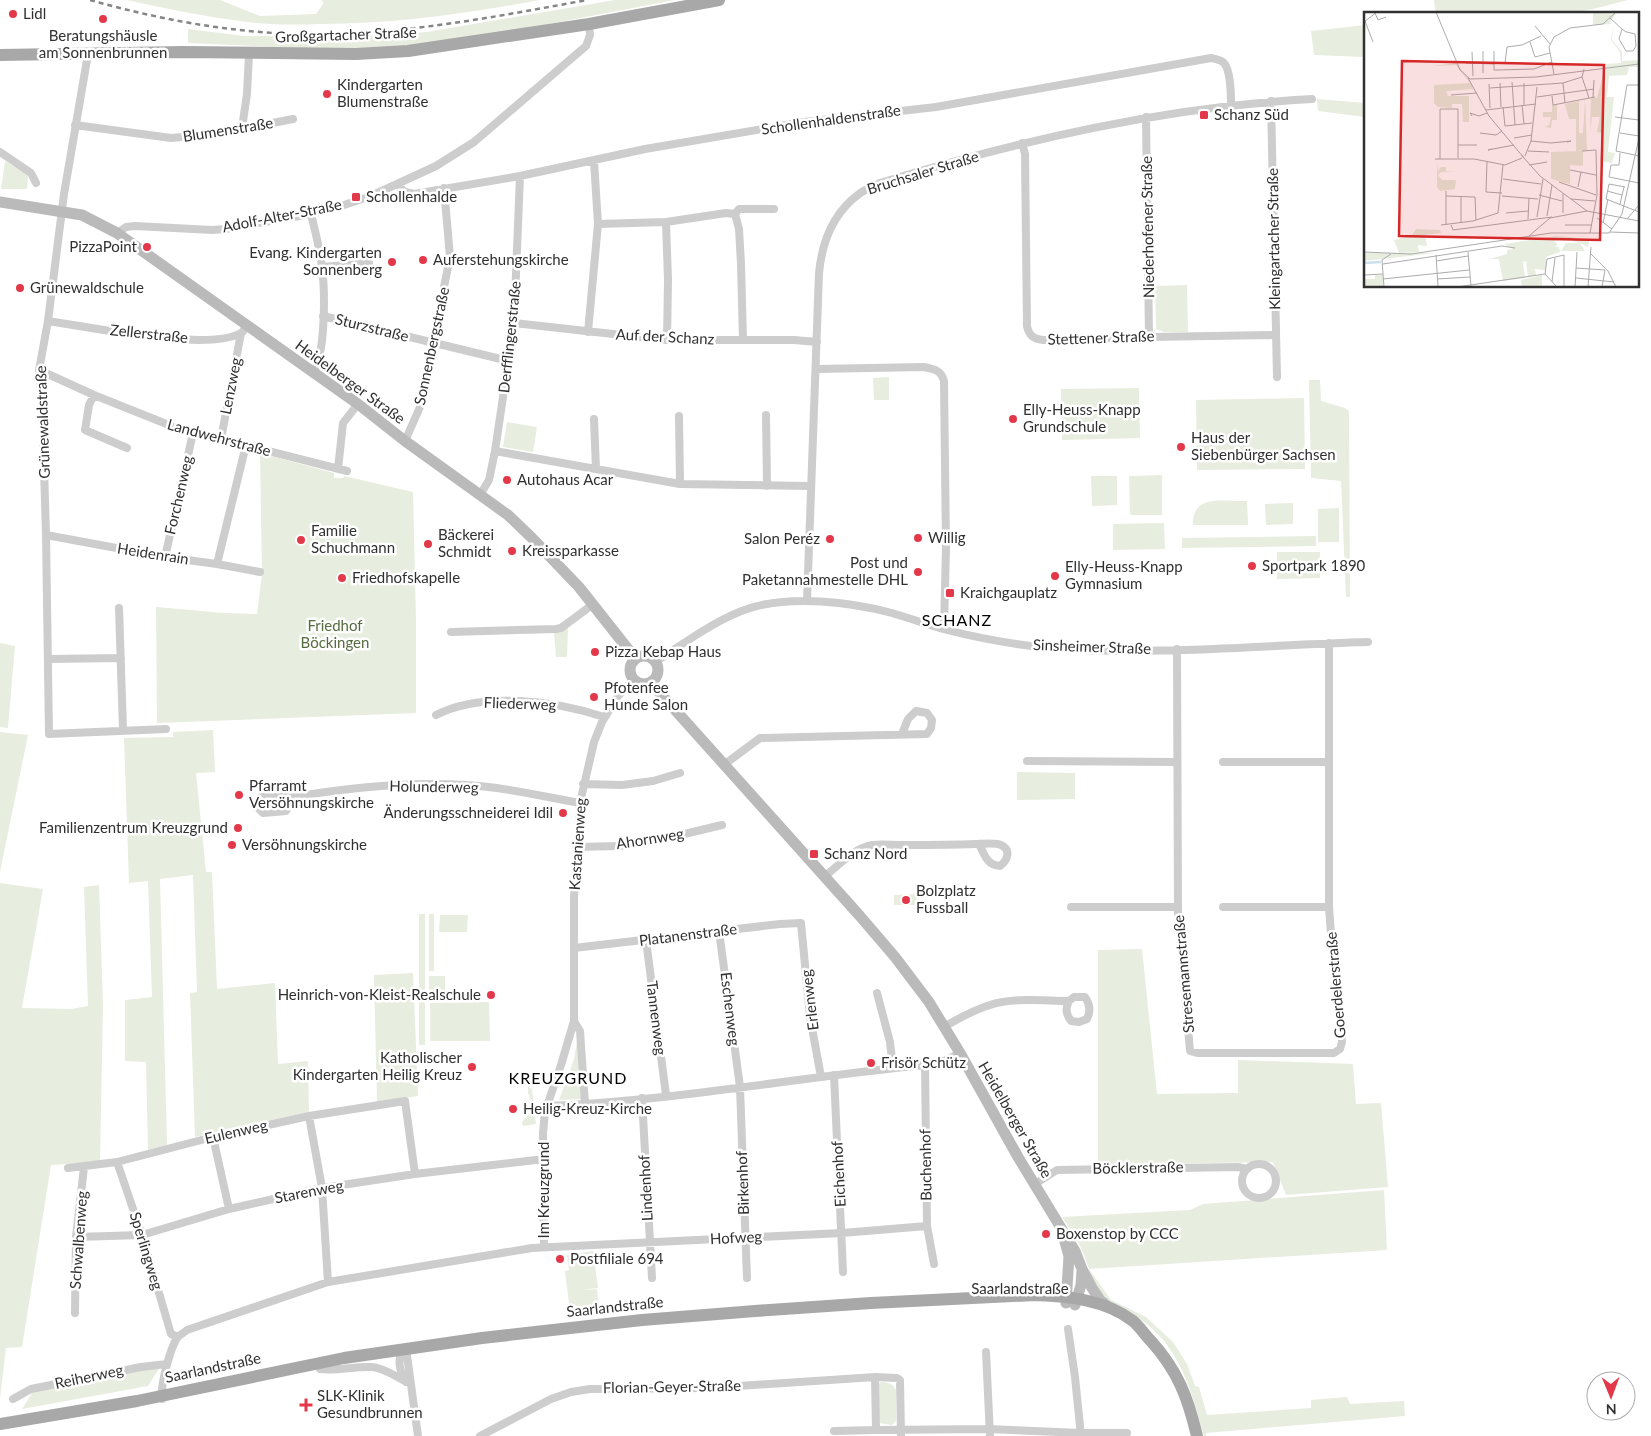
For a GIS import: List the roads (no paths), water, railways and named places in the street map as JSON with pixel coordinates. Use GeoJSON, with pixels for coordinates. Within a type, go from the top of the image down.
{"type":"FeatureCollection","features":[{"type":"Feature","properties":{"kind":"main road","name":"Großgartacher Straße"},"geometry":{"type":"LineString","coordinates":[[0,55],[183,52],[356,54],[408,51],[589,24],[719,0]]}},
{"type":"Feature","properties":{"kind":"main road","name":"Heidelberger Straße"},"geometry":{"type":"LineString","coordinates":[[0,202],[82,215],[117,233],[244,330],[313,373],[358,404],[405,441],[508,515],[579,587],[635,658]]}},
{"type":"Feature","properties":{"kind":"main road"},"geometry":{"type":"LineString","coordinates":[[649,657],[655,662],[658,669],[657,677],[651,682],[645,685],[633,680],[629,669],[635,658],[649,657]]}},
{"type":"Feature","properties":{"kind":"main road","name":"Heidelberger Straße"},"geometry":{"type":"LineString","coordinates":[[651,682],[895,956],[929,1002],[960,1052],[1018,1157],[1075,1251],[1082,1269],[1100,1300],[1108,1308]]}},
{"type":"Feature","properties":{"kind":"main road","name":"Heidelberger Straße"},"geometry":{"type":"LineString","coordinates":[[1061,1228],[1069,1256],[1071,1301]]}},
{"type":"Feature","properties":{"kind":"main road"},"geometry":{"type":"LineString","coordinates":[[1071,1301],[1081,1286],[1082,1269]]}},
{"type":"Feature","properties":{"kind":"main road","name":"Saarlandstraße"},"geometry":{"type":"LineString","coordinates":[[0,1432],[99,1415],[298,1367],[404,1353],[564,1328],[755,1311],[1035,1294],[1108,1308],[1134,1322],[1146,1336]]}},
{"type":"Feature","properties":{"kind":"main road","name":"Saarlandstraße"},"geometry":{"type":"LineString","coordinates":[[1071,1301],[1112,1316],[1146,1336]]}},
{"type":"Feature","properties":{"kind":"main road"},"geometry":{"type":"LineString","coordinates":[[1146,1336],[1176,1372],[1189,1403],[1197,1436]]}},
{"type":"Feature","properties":{"kind":"main road","name":"Saarlandstraße"},"geometry":{"type":"LineString","coordinates":[[0,1424],[162,1399],[404,1353]]}},
{"type":"Feature","properties":{"kind":"street","name":"Adolf-Alter-Straße"},"geometry":{"type":"LineString","coordinates":[[117,233],[126,227],[134,226],[212,230],[311,214],[371,196],[398,185],[436,166],[474,142],[509,113],[586,46],[590,35],[589,24]]}},
{"type":"Feature","properties":{"kind":"street","name":"Grünewaldstraße"},"geometry":{"type":"LineString","coordinates":[[88,54],[61,211],[48,321],[39,370],[42,399],[46,535],[49,734],[123,730]]}},
{"type":"Feature","properties":{"kind":"street"},"geometry":{"type":"LineString","coordinates":[[242,128],[247,94],[249,54]]}},
{"type":"Feature","properties":{"kind":"street","name":"Schollenhaldenstraße"},"geometry":{"type":"LineString","coordinates":[[398,185],[405,192],[414,194],[520,176],[645,149],[810,121],[936,107],[1211,58],[1221,61],[1226,66],[1231,106]]}},
{"type":"Feature","properties":{"kind":"street","name":"Bruchsaler Straße"},"geometry":{"type":"LineString","coordinates":[[807,601],[819,273],[821,251],[832,224],[842,210],[859,194],[880,183],[1050,136],[1146,117],[1231,106],[1312,99]]}},
{"type":"Feature","properties":{"kind":"street","name":"Kleingartacher Straße"},"geometry":{"type":"LineString","coordinates":[[1271,102],[1276,377]]}},
{"type":"Feature","properties":{"kind":"street","name":"Niederhofener Straße"},"geometry":{"type":"LineString","coordinates":[[1146,117],[1149,337]]}},
{"type":"Feature","properties":{"kind":"street","name":"Blumenstraße"},"geometry":{"type":"LineString","coordinates":[[75,125],[171,138],[210,135],[292,119]]}},
{"type":"Feature","properties":{"kind":"street","name":"Stettener Straße"},"geometry":{"type":"LineString","coordinates":[[1022,144],[1025,154],[1028,332],[1032,336],[1043,340],[1276,335]]}},
{"type":"Feature","properties":{"kind":"street"},"geometry":{"type":"LineString","coordinates":[[0,152],[31,173],[36,183]]}},
{"type":"Feature","properties":{"kind":"street"},"geometry":{"type":"LineString","coordinates":[[588,332],[598,224],[594,161]]}},
{"type":"Feature","properties":{"kind":"street","name":"Derfflingerstraße"},"geometry":{"type":"LineString","coordinates":[[480,495],[489,480],[495,451],[514,323],[520,176]]}},
{"type":"Feature","properties":{"kind":"street","name":"Sonnenbergstraße"},"geometry":{"type":"LineString","coordinates":[[405,441],[420,407],[450,258],[444,188]]}},
{"type":"Feature","properties":{"kind":"street"},"geometry":{"type":"LineString","coordinates":[[735,214],[739,209],[774,209]]}},
{"type":"Feature","properties":{"kind":"street"},"geometry":{"type":"LineString","coordinates":[[598,224],[666,222],[726,213],[735,214]]}},
{"type":"Feature","properties":{"kind":"street"},"geometry":{"type":"LineString","coordinates":[[311,214],[322,267],[323,316],[317,368],[313,373]]}},
{"type":"Feature","properties":{"kind":"street"},"geometry":{"type":"LineString","coordinates":[[735,214],[739,229],[741,264],[742,340]]}},
{"type":"Feature","properties":{"kind":"street"},"geometry":{"type":"LineString","coordinates":[[666,222],[668,280],[667,340]]}},
{"type":"Feature","properties":{"kind":"street"},"geometry":{"type":"LineString","coordinates":[[322,267],[369,263]]}},
{"type":"Feature","properties":{"kind":"street","name":"Sturzstraße"},"geometry":{"type":"LineString","coordinates":[[323,316],[509,361]]}},
{"type":"Feature","properties":{"kind":"street","name":"Zellerstraße"},"geometry":{"type":"LineString","coordinates":[[48,321],[173,339],[231,337],[244,330]]}},
{"type":"Feature","properties":{"kind":"street","name":"Auf der Schanz"},"geometry":{"type":"LineString","coordinates":[[514,323],[667,340],[794,340],[817,342]]}},
{"type":"Feature","properties":{"kind":"street","name":"Lenzweg"},"geometry":{"type":"LineString","coordinates":[[222,439],[244,330]]}},
{"type":"Feature","properties":{"kind":"street"},"geometry":{"type":"LineString","coordinates":[[816,369],[924,367],[937,370],[942,374],[944,381],[946,566],[944,629]]}},
{"type":"Feature","properties":{"kind":"street","name":"Landwehrstraße"},"geometry":{"type":"LineString","coordinates":[[39,370],[94,395],[174,427],[347,471]]}},
{"type":"Feature","properties":{"kind":"street"},"geometry":{"type":"LineString","coordinates":[[94,395],[89,405],[84,430],[127,448]]}},
{"type":"Feature","properties":{"kind":"street"},"geometry":{"type":"LineString","coordinates":[[338,469],[343,422],[358,404]]}},
{"type":"Feature","properties":{"kind":"street"},"geometry":{"type":"LineString","coordinates":[[766,415],[767,486]]}},
{"type":"Feature","properties":{"kind":"street"},"geometry":{"type":"LineString","coordinates":[[679,416],[680,484]]}},
{"type":"Feature","properties":{"kind":"street"},"geometry":{"type":"LineString","coordinates":[[594,419],[596,469]]}},
{"type":"Feature","properties":{"kind":"street","name":"Forchenweg"},"geometry":{"type":"LineString","coordinates":[[166,557],[193,433]]}},
{"type":"Feature","properties":{"kind":"street"},"geometry":{"type":"LineString","coordinates":[[217,564],[246,445]]}},
{"type":"Feature","properties":{"kind":"street"},"geometry":{"type":"LineString","coordinates":[[495,451],[680,484],[811,486]]}},
{"type":"Feature","properties":{"kind":"street","name":"Heidenrain"},"geometry":{"type":"LineString","coordinates":[[46,535],[260,572]]}},
{"type":"Feature","properties":{"kind":"street","name":"Sinsheimer Straße"},"geometry":{"type":"LineString","coordinates":[[655,662],[702,632],[738,613],[768,604],[807,601],[849,605],[890,612],[944,629],[1048,648],[1108,650],[1177,649],[1368,642]]}},
{"type":"Feature","properties":{"kind":"street"},"geometry":{"type":"LineString","coordinates":[[450,632],[556,629],[561,628],[592,605]]}},
{"type":"Feature","properties":{"kind":"street"},"geometry":{"type":"LineString","coordinates":[[119,608],[123,730],[166,729]]}},
{"type":"Feature","properties":{"kind":"street","name":"Goerdelerstraße"},"geometry":{"type":"LineString","coordinates":[[1329,643],[1329,907],[1342,1042],[1340,1049],[1334,1053],[1329,1053]]}},
{"type":"Feature","properties":{"kind":"street","name":"Stresemannstraße"},"geometry":{"type":"LineString","coordinates":[[1177,649],[1178,907],[1190,1051],[1197,1053],[1329,1053]]}},
{"type":"Feature","properties":{"kind":"street"},"geometry":{"type":"LineString","coordinates":[[48,659],[120,658]]}},
{"type":"Feature","properties":{"kind":"street","name":"Kastanienweg"},"geometry":{"type":"LineString","coordinates":[[546,1106],[562,1065],[574,1020],[576,847],[580,803],[596,737],[604,717],[618,696],[633,680]]}},
{"type":"Feature","properties":{"kind":"street","name":"Fliederweg"},"geometry":{"type":"LineString","coordinates":[[436,715],[456,706],[518,701],[560,705],[604,717]]}},
{"type":"Feature","properties":{"kind":"street"},"geometry":{"type":"LineString","coordinates":[[724,764],[760,738],[902,734]]}},
{"type":"Feature","properties":{"kind":"street"},"geometry":{"type":"LineString","coordinates":[[1027,761],[1177,762]]}},
{"type":"Feature","properties":{"kind":"street"},"geometry":{"type":"LineString","coordinates":[[1223,762],[1330,762]]}},
{"type":"Feature","properties":{"kind":"street"},"geometry":{"type":"LineString","coordinates":[[584,784],[622,785],[653,781],[680,773]]}},
{"type":"Feature","properties":{"kind":"street","name":"Holunderweg"},"geometry":{"type":"LineString","coordinates":[[288,798],[348,788],[422,784],[496,788],[580,803]]}},
{"type":"Feature","properties":{"kind":"street","name":"Ahornweg"},"geometry":{"type":"LineString","coordinates":[[576,847],[620,846],[654,841],[722,825]]}},
{"type":"Feature","properties":{"kind":"street"},"geometry":{"type":"LineString","coordinates":[[824,877],[857,851],[871,845],[979,844]]}},
{"type":"Feature","properties":{"kind":"street","name":"Stresemannstraße"},"geometry":{"type":"LineString","coordinates":[[1071,907],[1178,907]]}},
{"type":"Feature","properties":{"kind":"street"},"geometry":{"type":"LineString","coordinates":[[1223,907],[1329,907]]}},
{"type":"Feature","properties":{"kind":"street","name":"Platanenstraße"},"geometry":{"type":"LineString","coordinates":[[574,948],[801,923]]}},
{"type":"Feature","properties":{"kind":"street","name":"Erlenweg"},"geometry":{"type":"LineString","coordinates":[[801,923],[810,1016],[821,1076]]}},
{"type":"Feature","properties":{"kind":"street","name":"Eschenweg"},"geometry":{"type":"LineString","coordinates":[[719,931],[740,1088]]}},
{"type":"Feature","properties":{"kind":"street","name":"Tannenweg"},"geometry":{"type":"LineString","coordinates":[[646,940],[666,1095]]}},
{"type":"Feature","properties":{"kind":"street"},"geometry":{"type":"LineString","coordinates":[[877,993],[890,1042],[894,1068]]}},
{"type":"Feature","properties":{"kind":"street"},"geometry":{"type":"LineString","coordinates":[[944,1027],[977,1009],[992,1004],[1009,1001],[1068,1001]]}},
{"type":"Feature","properties":{"kind":"street","name":"Kastanienweg"},"geometry":{"type":"LineString","coordinates":[[574,1020],[580,1031],[585,1104]]}},
{"type":"Feature","properties":{"kind":"street"},"geometry":{"type":"LineString","coordinates":[[546,1106],[585,1104],[740,1088],[821,1076],[925,1065],[944,1061],[960,1052]]}},
{"type":"Feature","properties":{"kind":"street","name":"Buchenhof"},"geometry":{"type":"LineString","coordinates":[[925,1065],[927,1226],[934,1264]]}},
{"type":"Feature","properties":{"kind":"street","name":"Eichenhof"},"geometry":{"type":"LineString","coordinates":[[834,1075],[843,1272]]}},
{"type":"Feature","properties":{"kind":"street","name":"Birkenhof"},"geometry":{"type":"LineString","coordinates":[[740,1088],[747,1278]]}},
{"type":"Feature","properties":{"kind":"street","name":"Lindenhof"},"geometry":{"type":"LineString","coordinates":[[642,1098],[652,1278]]}},
{"type":"Feature","properties":{"kind":"street","name":"Eulenweg"},"geometry":{"type":"LineString","coordinates":[[68,1168],[117,1162],[213,1137],[309,1116],[405,1101],[415,1174]]}},
{"type":"Feature","properties":{"kind":"street","name":"Im Kreuzgrund"},"geometry":{"type":"LineString","coordinates":[[178,1337],[187,1330],[328,1282],[544,1246],[543,1133],[546,1106]]}},
{"type":"Feature","properties":{"kind":"street"},"geometry":{"type":"LineString","coordinates":[[309,1116],[322,1188],[328,1282]]}},
{"type":"Feature","properties":{"kind":"street"},"geometry":{"type":"LineString","coordinates":[[213,1137],[229,1209]]}},
{"type":"Feature","properties":{"kind":"street","name":"Starenweg"},"geometry":{"type":"LineString","coordinates":[[76,1237],[142,1235],[229,1209],[322,1188],[415,1174],[544,1159]]}},
{"type":"Feature","properties":{"kind":"street","name":"Sperlingweg"},"geometry":{"type":"LineString","coordinates":[[117,1162],[142,1235],[171,1334],[178,1337]]}},
{"type":"Feature","properties":{"kind":"street","name":"Böcklerstraße"},"geometry":{"type":"LineString","coordinates":[[1035,1184],[1057,1170],[1246,1168],[1252,1165],[1262,1165],[1274,1171],[1277,1181],[1276,1188],[1270,1196],[1261,1198],[1250,1196],[1245,1192],[1242,1186],[1246,1168]]}},
{"type":"Feature","properties":{"kind":"street","name":"Schwalbenweg"},"geometry":{"type":"LineString","coordinates":[[74,1313],[76,1237],[84,1167]]}},
{"type":"Feature","properties":{"kind":"street","name":"Hofweg"},"geometry":{"type":"LineString","coordinates":[[544,1246],[842,1234],[927,1226]]}},
{"type":"Feature","properties":{"kind":"street"},"geometry":{"type":"LineString","coordinates":[[1068,1329],[1081,1435]]}},
{"type":"Feature","properties":{"kind":"street"},"geometry":{"type":"LineString","coordinates":[[162,1399],[167,1364],[178,1337]]}},
{"type":"Feature","properties":{"kind":"street"},"geometry":{"type":"LineString","coordinates":[[986,1352],[989,1433]]}},
{"type":"Feature","properties":{"kind":"street"},"geometry":{"type":"LineString","coordinates":[[404,1353],[402,1377],[411,1390]]}},
{"type":"Feature","properties":{"kind":"street"},"geometry":{"type":"LineString","coordinates":[[404,1353],[418,1436]]}},
{"type":"Feature","properties":{"kind":"street","name":"Reiherweg"},"geometry":{"type":"LineString","coordinates":[[13,1399],[31,1389],[141,1367],[167,1364]]}},
{"type":"Feature","properties":{"kind":"street"},"geometry":{"type":"LineString","coordinates":[[320,1370],[334,1371],[374,1367],[405,1382]]}},
{"type":"Feature","properties":{"kind":"street"},"geometry":{"type":"LineString","coordinates":[[875,1377],[876,1430]]}},
{"type":"Feature","properties":{"kind":"street","name":"Florian-Geyer-Straße"},"geometry":{"type":"LineString","coordinates":[[480,1436],[551,1399],[571,1392],[590,1389],[709,1388],[875,1377],[897,1378],[900,1380],[900,1433]]}},
{"type":"Feature","properties":{"kind":"street"},"geometry":{"type":"LineString","coordinates":[[834,1430],[876,1430],[900,1433],[1081,1435],[1127,1433]]}},
{"type":"Feature","properties":{"kind":"railway"},"geometry":{"type":"LineString","coordinates":[[90,0],[188,23],[254,32],[288,34],[355,33],[414,28],[501,16],[587,0]]}},
{"type":"Feature","properties":{"kind":"place","name":"Lidl"},"geometry":{"type":"Point","coordinates":[13,14]}},
{"type":"Feature","properties":{"kind":"place","name":"Beratungshäusle am Sonnenbrunnen"},"geometry":{"type":"Point","coordinates":[103,19]}},
{"type":"Feature","properties":{"kind":"place","name":"Kindergarten Blumenstraße"},"geometry":{"type":"Point","coordinates":[327,94]}},
{"type":"Feature","properties":{"kind":"place","name":"Schanz Süd"},"geometry":{"type":"Point","coordinates":[1204,115]}},
{"type":"Feature","properties":{"kind":"place","name":"Schollenhalde"},"geometry":{"type":"Point","coordinates":[356,197]}},
{"type":"Feature","properties":{"kind":"place","name":"PizzaPoint"},"geometry":{"type":"Point","coordinates":[147,247]}},
{"type":"Feature","properties":{"kind":"place","name":"Auferstehungskirche"},"geometry":{"type":"Point","coordinates":[423,260]}},
{"type":"Feature","properties":{"kind":"place","name":"Evang. Kindergarten Sonnenberg"},"geometry":{"type":"Point","coordinates":[392,262]}},
{"type":"Feature","properties":{"kind":"place","name":"Grünewaldschule"},"geometry":{"type":"Point","coordinates":[20,288]}},
{"type":"Feature","properties":{"kind":"place","name":"Elly-Heuss-Knapp Grundschule"},"geometry":{"type":"Point","coordinates":[1013,419]}},
{"type":"Feature","properties":{"kind":"place","name":"Haus der Siebenbürger Sachsen"},"geometry":{"type":"Point","coordinates":[1181,447]}},
{"type":"Feature","properties":{"kind":"place","name":"Autohaus Acar"},"geometry":{"type":"Point","coordinates":[507,480]}},
{"type":"Feature","properties":{"kind":"place","name":"Willig"},"geometry":{"type":"Point","coordinates":[918,538]}},
{"type":"Feature","properties":{"kind":"place","name":"Salon Peréz"},"geometry":{"type":"Point","coordinates":[830,539]}},
{"type":"Feature","properties":{"kind":"place","name":"Familie Schuchmann"},"geometry":{"type":"Point","coordinates":[301,540]}},
{"type":"Feature","properties":{"kind":"place","name":"Bäckerei Schmidt"},"geometry":{"type":"Point","coordinates":[428,544]}},
{"type":"Feature","properties":{"kind":"place","name":"Kreissparkasse"},"geometry":{"type":"Point","coordinates":[512,551]}},
{"type":"Feature","properties":{"kind":"place","name":"Sportpark 1890"},"geometry":{"type":"Point","coordinates":[1252,566]}},
{"type":"Feature","properties":{"kind":"place","name":"Post und Paketannahmestelle DHL"},"geometry":{"type":"Point","coordinates":[918,572]}},
{"type":"Feature","properties":{"kind":"place","name":"Elly-Heuss-Knapp Gymnasium"},"geometry":{"type":"Point","coordinates":[1055,576]}},
{"type":"Feature","properties":{"kind":"place","name":"Friedhofskapelle"},"geometry":{"type":"Point","coordinates":[342,578]}},
{"type":"Feature","properties":{"kind":"place","name":"Kraichgauplatz"},"geometry":{"type":"Point","coordinates":[950,593]}},
{"type":"Feature","properties":{"kind":"place","name":"Pizza Kebap Haus"},"geometry":{"type":"Point","coordinates":[595,652]}},
{"type":"Feature","properties":{"kind":"place","name":"Pfotenfee Hunde Salon"},"geometry":{"type":"Point","coordinates":[594,697]}},
{"type":"Feature","properties":{"kind":"place","name":"Pfarramt Versöhnungskirche"},"geometry":{"type":"Point","coordinates":[239,795]}},
{"type":"Feature","properties":{"kind":"place","name":"Änderungsschneiderei Idil"},"geometry":{"type":"Point","coordinates":[563,813]}},
{"type":"Feature","properties":{"kind":"place","name":"Familienzentrum Kreuzgrund"},"geometry":{"type":"Point","coordinates":[238,828]}},
{"type":"Feature","properties":{"kind":"place","name":"Versöhnungskirche"},"geometry":{"type":"Point","coordinates":[232,845]}},
{"type":"Feature","properties":{"kind":"place","name":"Schanz Nord"},"geometry":{"type":"Point","coordinates":[814,854]}},
{"type":"Feature","properties":{"kind":"place","name":"Bolzplatz Fussball"},"geometry":{"type":"Point","coordinates":[906,900]}},
{"type":"Feature","properties":{"kind":"place","name":"Heinrich-von-Kleist-Realschule"},"geometry":{"type":"Point","coordinates":[491,995]}},
{"type":"Feature","properties":{"kind":"place","name":"Frisör Schütz"},"geometry":{"type":"Point","coordinates":[871,1063]}},
{"type":"Feature","properties":{"kind":"place","name":"Katholischer Kindergarten Heilig Kreuz"},"geometry":{"type":"Point","coordinates":[472,1067]}},
{"type":"Feature","properties":{"kind":"place","name":"Heilig-Kreuz-Kirche"},"geometry":{"type":"Point","coordinates":[513,1109]}},
{"type":"Feature","properties":{"kind":"place","name":"Boxenstop by CCC"},"geometry":{"type":"Point","coordinates":[1046,1234]}},
{"type":"Feature","properties":{"kind":"place","name":"Postfiliale 694"},"geometry":{"type":"Point","coordinates":[560,1259]}},
{"type":"Feature","properties":{"kind":"place","name":"SLK-Klinik Gesundbrunnen"},"geometry":{"type":"Point","coordinates":[306,1405]}},
{"type":"Feature","properties":{"kind":"district","name":"SCHANZ"},"geometry":{"type":"Point","coordinates":[957,620]}},
{"type":"Feature","properties":{"kind":"district","name":"KREUZGRUND"},"geometry":{"type":"Point","coordinates":[568,1078]}},
{"type":"Feature","properties":{"kind":"park label","name":"Friedhof Böckingen"},"geometry":{"type":"Point","coordinates":[335,634]}}]}
